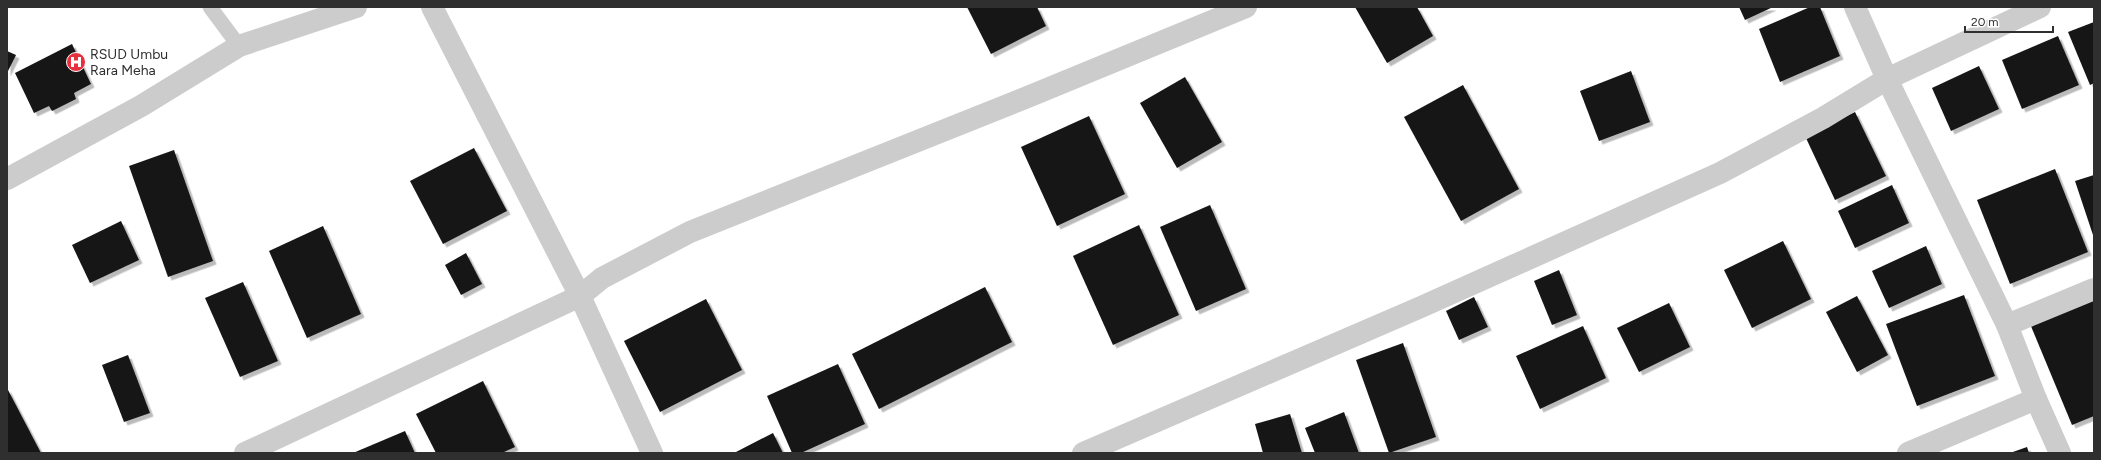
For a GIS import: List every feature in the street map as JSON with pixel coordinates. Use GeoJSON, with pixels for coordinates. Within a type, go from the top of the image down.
{"type":"FeatureCollection","features":[{"type":"Feature","properties":{"kind":"street"},"geometry":{"type":"LineString","coordinates":[[7,179],[141,106],[239,46],[356,7]]}},
{"type":"Feature","properties":{"kind":"street"},"geometry":{"type":"LineString","coordinates":[[432,7],[580,296],[652,453]]}},
{"type":"Feature","properties":{"kind":"street"},"geometry":{"type":"LineString","coordinates":[[245,453],[580,296],[602,278],[690,232],[1023,99],[1246,7]]}},
{"type":"Feature","properties":{"kind":"street"},"geometry":{"type":"LineString","coordinates":[[1855,7],[1887,79],[2007,325],[2060,453]]}},
{"type":"Feature","properties":{"kind":"street"},"geometry":{"type":"LineString","coordinates":[[1084,453],[1421,307],[1720,173],[1823,118],[1887,79],[2040,7]]}},
{"type":"Feature","properties":{"kind":"street"},"geometry":{"type":"LineString","coordinates":[[2007,325],[2094,289]]}},
{"type":"Feature","properties":{"kind":"street"},"geometry":{"type":"LineString","coordinates":[[1908,453],[2036,398]]}},
{"type":"Feature","properties":{"kind":"lane"},"geometry":{"type":"LineString","coordinates":[[210,7],[239,46]]}},
{"type":"Feature","properties":{"kind":"building"},"geometry":{"type":"Polygon","coordinates":[[[967,7],[1037,7],[1046,26],[991,54],[967,7]]]}},
{"type":"Feature","properties":{"kind":"building"},"geometry":{"type":"Polygon","coordinates":[[[1355,7],[1417,7],[1433,36],[1387,63],[1355,7]]]}},
{"type":"Feature","properties":{"kind":"building"},"geometry":{"type":"Polygon","coordinates":[[[1739,7],[1773,7],[1745,20],[1739,7]]]}},
{"type":"Feature","properties":{"kind":"building"},"geometry":{"type":"Polygon","coordinates":[[[1810,7],[1820,7],[1840,56],[1780,82],[1759,29],[1810,7]]]}},
{"type":"Feature","properties":{"kind":"building"},"geometry":{"type":"Polygon","coordinates":[[[2094,22],[2094,83],[2090,85],[2068,32],[2094,22]]]}},
{"type":"Feature","properties":{"kind":"building"},"geometry":{"type":"Polygon","coordinates":[[[2058,36],[2079,85],[2022,109],[2002,60],[2058,36]]]}},
{"type":"Feature","properties":{"kind":"building"},"geometry":{"type":"Polygon","coordinates":[[[72,44],[91,84],[74,93],[76,99],[52,111],[49,106],[34,113],[15,73],[72,44]]]}},
{"type":"Feature","properties":{"kind":"building"},"geometry":{"type":"Polygon","coordinates":[[[7,51],[16,55],[7,73],[7,51]]]}},
{"type":"Feature","properties":{"kind":"building"},"geometry":{"type":"Polygon","coordinates":[[[1979,66],[1999,109],[1951,131],[1932,88],[1979,66]]]}},
{"type":"Feature","properties":{"kind":"building"},"geometry":{"type":"Polygon","coordinates":[[[1631,71],[1650,122],[1599,141],[1580,91],[1631,71]]]}},
{"type":"Feature","properties":{"kind":"building"},"geometry":{"type":"Polygon","coordinates":[[[1185,77],[1222,142],[1177,168],[1140,103],[1185,77]]]}},
{"type":"Feature","properties":{"kind":"building"},"geometry":{"type":"Polygon","coordinates":[[[1463,85],[1519,189],[1461,221],[1404,117],[1463,85]]]}},
{"type":"Feature","properties":{"kind":"building"},"geometry":{"type":"Polygon","coordinates":[[[1855,112],[1886,176],[1835,200],[1805,136],[1855,112]]]}},
{"type":"Feature","properties":{"kind":"building"},"geometry":{"type":"Polygon","coordinates":[[[1089,116],[1125,194],[1057,226],[1021,147],[1089,116]]]}},
{"type":"Feature","properties":{"kind":"building"},"geometry":{"type":"Polygon","coordinates":[[[474,148],[507,211],[443,244],[410,181],[474,148]]]}},
{"type":"Feature","properties":{"kind":"building"},"geometry":{"type":"Polygon","coordinates":[[[174,150],[213,261],[168,277],[129,166],[174,150]]]}},
{"type":"Feature","properties":{"kind":"building"},"geometry":{"type":"Polygon","coordinates":[[[2055,169],[2088,252],[2010,284],[1977,200],[2055,169]]]}},
{"type":"Feature","properties":{"kind":"building"},"geometry":{"type":"Polygon","coordinates":[[[2094,175],[2094,238],[2075,181],[2094,175]]]}},
{"type":"Feature","properties":{"kind":"building"},"geometry":{"type":"Polygon","coordinates":[[[1892,185],[1909,223],[1855,248],[1838,211],[1892,185]]]}},
{"type":"Feature","properties":{"kind":"building"},"geometry":{"type":"Polygon","coordinates":[[[1210,205],[1246,289],[1196,311],[1160,227],[1210,205]]]}},
{"type":"Feature","properties":{"kind":"building"},"geometry":{"type":"Polygon","coordinates":[[[121,221],[139,260],[90,283],[72,245],[121,221]]]}},
{"type":"Feature","properties":{"kind":"building"},"geometry":{"type":"Polygon","coordinates":[[[1139,225],[1179,315],[1113,345],[1073,256],[1139,225]]]}},
{"type":"Feature","properties":{"kind":"building"},"geometry":{"type":"Polygon","coordinates":[[[323,226],[361,314],[307,338],[269,251],[323,226]]]}},
{"type":"Feature","properties":{"kind":"building"},"geometry":{"type":"Polygon","coordinates":[[[1783,241],[1811,299],[1752,328],[1724,270],[1783,241]]]}},
{"type":"Feature","properties":{"kind":"building"},"geometry":{"type":"Polygon","coordinates":[[[1926,246],[1942,284],[1889,308],[1872,271],[1926,246]]]}},
{"type":"Feature","properties":{"kind":"building"},"geometry":{"type":"Polygon","coordinates":[[[466,253],[482,284],[461,295],[445,265],[466,253]]]}},
{"type":"Feature","properties":{"kind":"building"},"geometry":{"type":"Polygon","coordinates":[[[1559,270],[1577,315],[1552,325],[1534,281],[1559,270]]]}},
{"type":"Feature","properties":{"kind":"building"},"geometry":{"type":"Polygon","coordinates":[[[243,282],[278,361],[240,377],[205,298],[243,282]]]}},
{"type":"Feature","properties":{"kind":"building"},"geometry":{"type":"Polygon","coordinates":[[[985,287],[1012,342],[879,409],[852,354],[985,287]]]}},
{"type":"Feature","properties":{"kind":"building"},"geometry":{"type":"Polygon","coordinates":[[[2094,291],[2094,416],[2072,425],[2028,319],[2094,291]]]}},
{"type":"Feature","properties":{"kind":"building"},"geometry":{"type":"Polygon","coordinates":[[[1964,295],[1995,376],[1917,406],[1886,324],[1964,295]]]}},
{"type":"Feature","properties":{"kind":"building"},"geometry":{"type":"Polygon","coordinates":[[[1857,296],[1888,355],[1857,372],[1826,312],[1857,296]]]}},
{"type":"Feature","properties":{"kind":"building"},"geometry":{"type":"Polygon","coordinates":[[[1474,297],[1488,327],[1459,340],[1446,311],[1474,297]]]}},
{"type":"Feature","properties":{"kind":"building"},"geometry":{"type":"Polygon","coordinates":[[[706,299],[742,370],[660,412],[624,341],[706,299]]]}},
{"type":"Feature","properties":{"kind":"building"},"geometry":{"type":"Polygon","coordinates":[[[1669,303],[1690,347],[1639,372],[1617,328],[1669,303]]]}},
{"type":"Feature","properties":{"kind":"building"},"geometry":{"type":"Polygon","coordinates":[[[1583,326],[1606,378],[1540,409],[1516,356],[1583,326]]]}},
{"type":"Feature","properties":{"kind":"building"},"geometry":{"type":"Polygon","coordinates":[[[1403,343],[1436,437],[1389,453],[1356,360],[1403,343]]]}},
{"type":"Feature","properties":{"kind":"building"},"geometry":{"type":"Polygon","coordinates":[[[128,355],[150,413],[124,422],[102,365],[128,355]]]}},
{"type":"Feature","properties":{"kind":"building"},"geometry":{"type":"Polygon","coordinates":[[[838,364],[865,424],[801,453],[792,453],[767,396],[838,364]]]}},
{"type":"Feature","properties":{"kind":"building"},"geometry":{"type":"Polygon","coordinates":[[[483,381],[515,447],[502,453],[436,453],[416,414],[483,381]]]}},
{"type":"Feature","properties":{"kind":"building"},"geometry":{"type":"Polygon","coordinates":[[[7,388],[41,453],[7,453],[7,388]]]}},
{"type":"Feature","properties":{"kind":"building"},"geometry":{"type":"Polygon","coordinates":[[[1344,412],[1359,453],[1315,453],[1305,428],[1344,412]]]}},
{"type":"Feature","properties":{"kind":"building"},"geometry":{"type":"Polygon","coordinates":[[[1290,414],[1302,453],[1263,453],[1255,424],[1290,414]]]}},
{"type":"Feature","properties":{"kind":"building"},"geometry":{"type":"Polygon","coordinates":[[[405,431],[415,453],[353,453],[405,431]]]}},
{"type":"Feature","properties":{"kind":"building"},"geometry":{"type":"Polygon","coordinates":[[[773,433],[783,453],[734,453],[773,433]]]}},
{"type":"Feature","properties":{"kind":"building"},"geometry":{"type":"Polygon","coordinates":[[[2027,447],[2029,453],[2010,453],[2027,447]]]}},
{"type":"Feature","properties":{"kind":"place","name":"RSUD Umbu Rara Meha"},"geometry":{"type":"Point","coordinates":[76,62]}}]}
